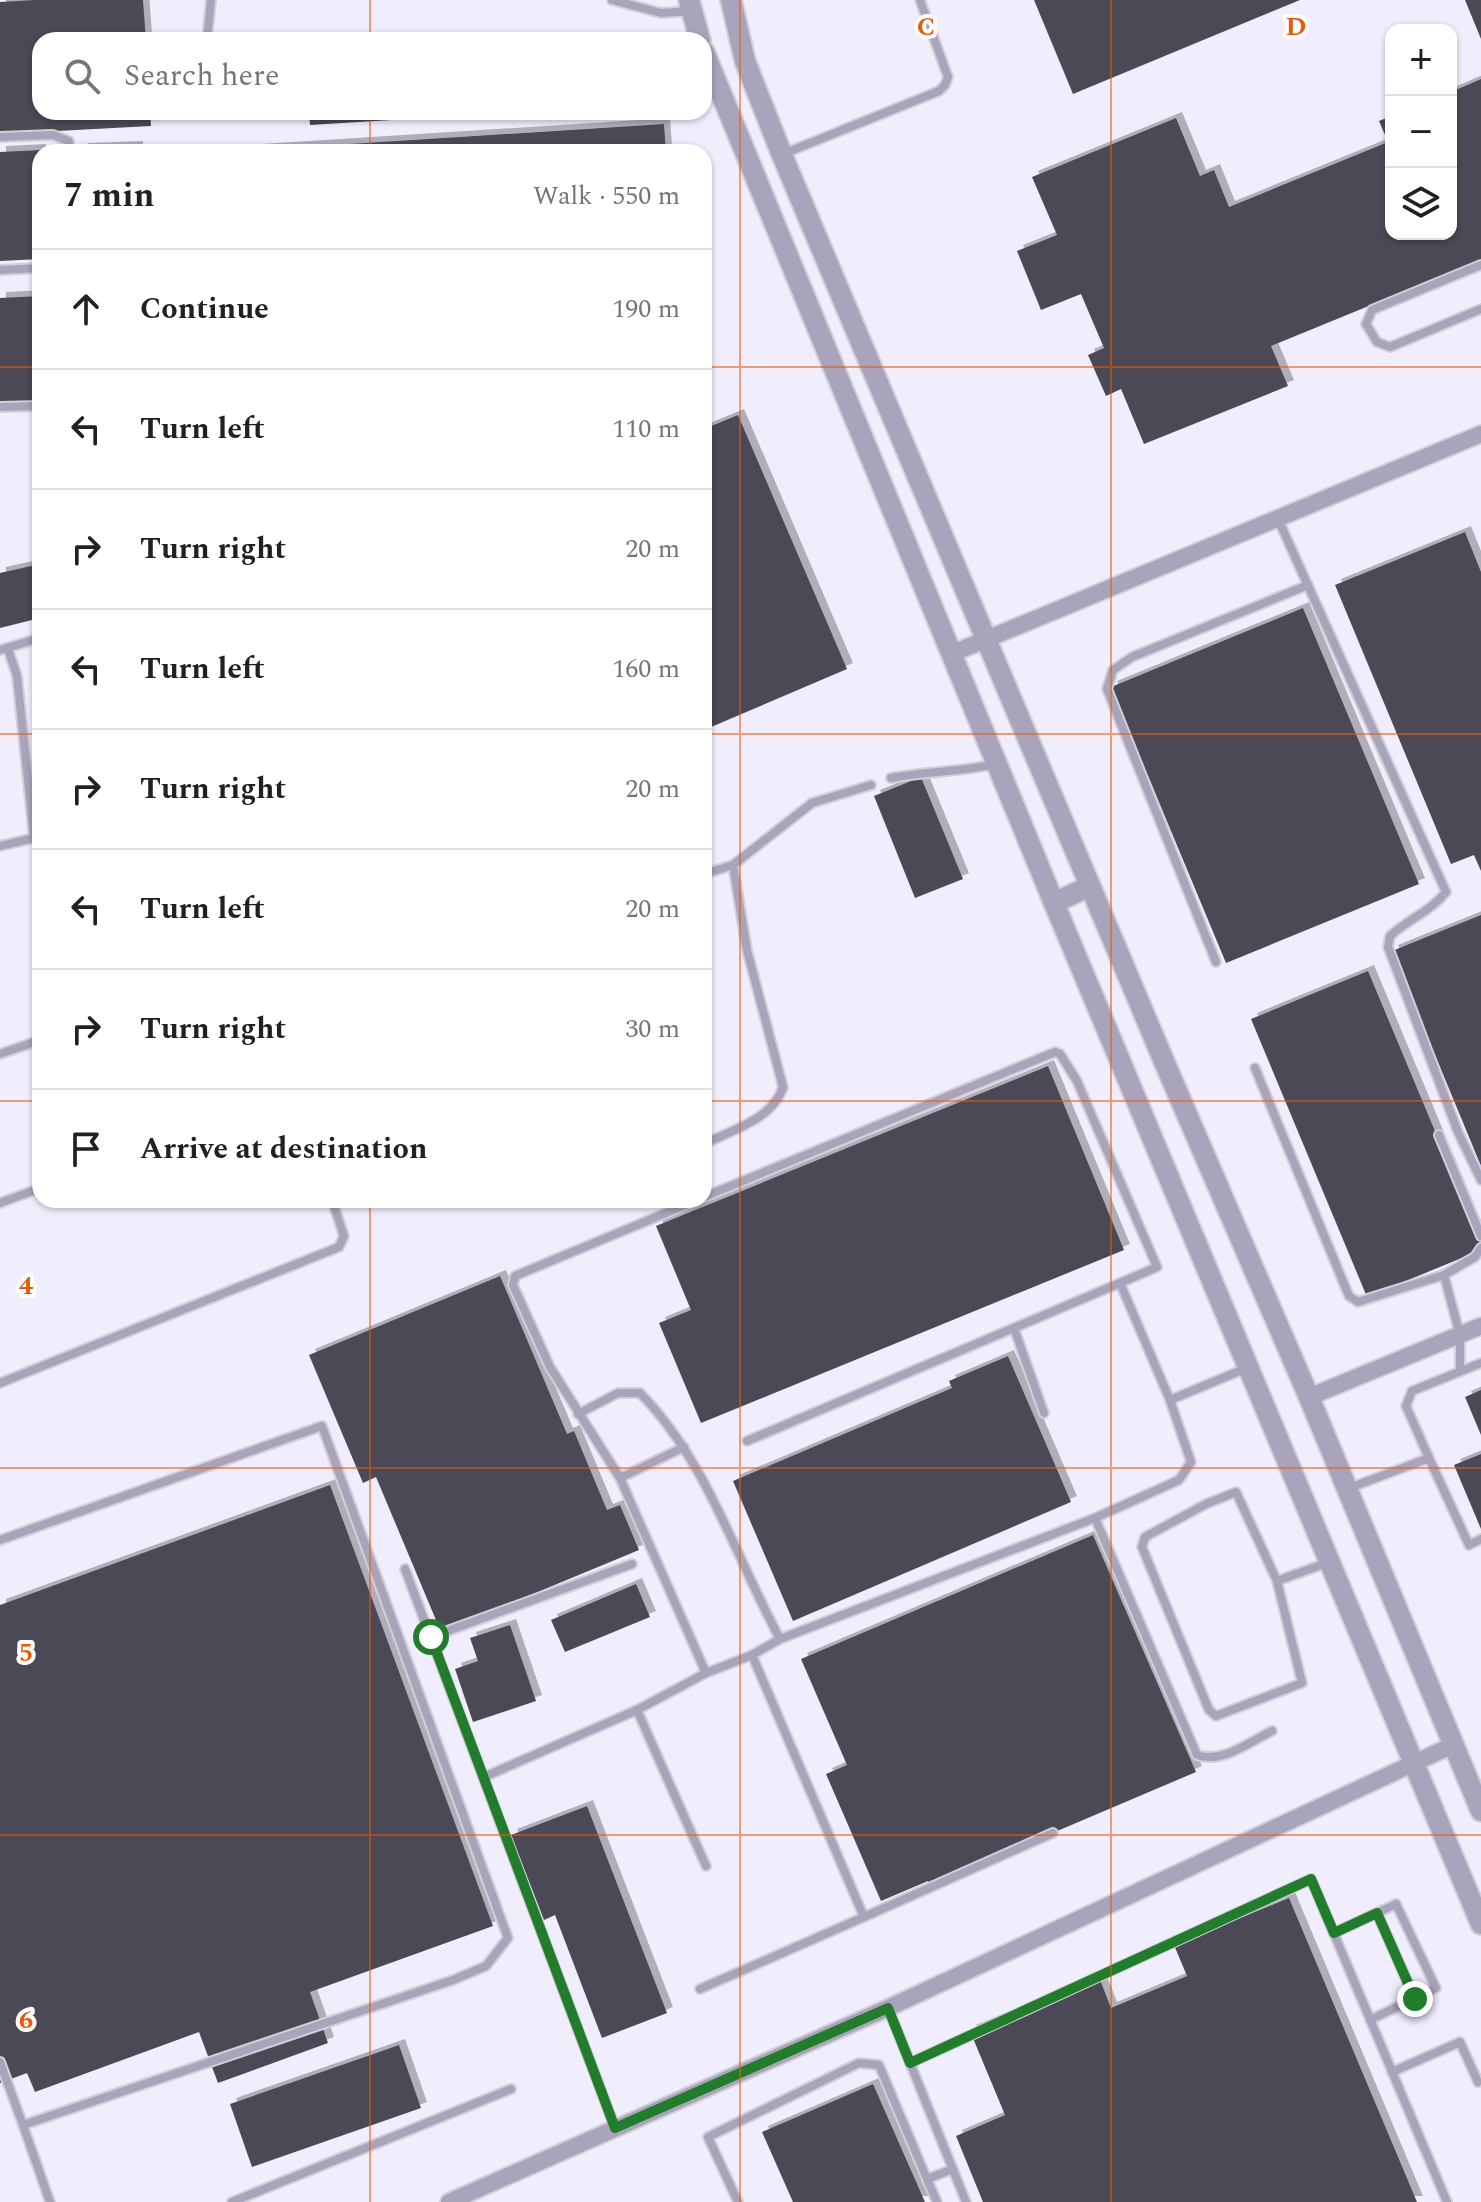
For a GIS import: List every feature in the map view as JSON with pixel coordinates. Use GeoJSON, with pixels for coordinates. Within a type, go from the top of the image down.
{"type":"FeatureCollection","features":[{"type":"Feature","properties":{"kind":"street"},"geometry":{"type":"LineString","coordinates":[[731,0],[745,61],[782,155],[1309,1397],[1481,1811]]}},
{"type":"Feature","properties":{"kind":"street"},"geometry":{"type":"LineString","coordinates":[[690,6],[698,32]]}},
{"type":"Feature","properties":{"kind":"street"},"geometry":{"type":"LineString","coordinates":[[712,77],[1481,1924]]}},
{"type":"Feature","properties":{"kind":"street"},"geometry":{"type":"LineString","coordinates":[[951,654],[1481,434]]}},
{"type":"Feature","properties":{"kind":"street"},"geometry":{"type":"LineString","coordinates":[[1054,903],[1090,886]]}},
{"type":"Feature","properties":{"kind":"street"},"geometry":{"type":"LineString","coordinates":[[1309,1397],[1481,1326]]}},
{"type":"Feature","properties":{"kind":"street"},"geometry":{"type":"LineString","coordinates":[[449,2202],[888,2008],[1453,1745]]}},
{"type":"Feature","properties":{"kind":"lane"},"geometry":{"type":"LineString","coordinates":[[208,32],[211,0]]}},
{"type":"Feature","properties":{"kind":"lane"},"geometry":{"type":"LineString","coordinates":[[612,0],[661,13],[690,6]]}},
{"type":"Feature","properties":{"kind":"lane"},"geometry":{"type":"LineString","coordinates":[[782,155],[939,91],[945,85],[948,77],[920,0]]}},
{"type":"Feature","properties":{"kind":"lane"},"geometry":{"type":"LineString","coordinates":[[0,137],[53,135],[69,141],[69,144]]}},
{"type":"Feature","properties":{"kind":"lane"},"geometry":{"type":"LineString","coordinates":[[1481,265],[1372,310],[1366,324],[1377,342],[1390,347],[1481,309]]}},
{"type":"Feature","properties":{"kind":"lane"},"geometry":{"type":"LineString","coordinates":[[0,270],[32,268]]}},
{"type":"Feature","properties":{"kind":"lane"},"geometry":{"type":"LineString","coordinates":[[0,407],[32,406]]}},
{"type":"Feature","properties":{"kind":"lane"},"geometry":{"type":"LineString","coordinates":[[1278,519],[1446,892],[1438,902],[1390,936],[1388,947],[1458,1132],[1481,1180]]}},
{"type":"Feature","properties":{"kind":"lane"},"geometry":{"type":"LineString","coordinates":[[1216,962],[1107,689],[1113,670],[1132,657],[1308,585]]}},
{"type":"Feature","properties":{"kind":"lane"},"geometry":{"type":"LineString","coordinates":[[32,641],[4,650],[17,676],[32,797]]}},
{"type":"Feature","properties":{"kind":"lane"},"geometry":{"type":"LineString","coordinates":[[891,778],[921,772],[966,771],[996,764]]}},
{"type":"Feature","properties":{"kind":"lane"},"geometry":{"type":"LineString","coordinates":[[712,872],[733,865],[812,803],[871,785]]}},
{"type":"Feature","properties":{"kind":"lane"},"geometry":{"type":"LineString","coordinates":[[0,846],[32,838]]}},
{"type":"Feature","properties":{"kind":"lane"},"geometry":{"type":"LineString","coordinates":[[712,1140],[767,1113],[777,1103],[783,1087],[747,950],[733,865]]}},
{"type":"Feature","properties":{"kind":"lane"},"geometry":{"type":"LineString","coordinates":[[0,1054],[32,1043]]}},
{"type":"Feature","properties":{"kind":"lane"},"geometry":{"type":"LineString","coordinates":[[712,1194],[1055,1052],[1060,1054],[1077,1081],[1157,1267],[747,1441]]}},
{"type":"Feature","properties":{"kind":"lane"},"geometry":{"type":"LineString","coordinates":[[1255,1068],[1349,1296],[1358,1302],[1444,1275],[1475,1257],[1481,1248]]}},
{"type":"Feature","properties":{"kind":"lane"},"geometry":{"type":"LineString","coordinates":[[1439,1135],[1481,1236]]}},
{"type":"Feature","properties":{"kind":"lane"},"geometry":{"type":"LineString","coordinates":[[0,1203],[32,1191]]}},
{"type":"Feature","properties":{"kind":"lane"},"geometry":{"type":"LineString","coordinates":[[0,1383],[339,1247],[344,1236],[335,1208]]}},
{"type":"Feature","properties":{"kind":"lane"},"geometry":{"type":"LineString","coordinates":[[678,1208],[515,1276],[513,1285],[550,1367],[620,1478],[706,1673]]}},
{"type":"Feature","properties":{"kind":"lane"},"geometry":{"type":"LineString","coordinates":[[1444,1275],[1460,1335],[1460,1371]]}},
{"type":"Feature","properties":{"kind":"lane"},"geometry":{"type":"LineString","coordinates":[[484,1777],[637,1710],[706,1673],[752,1655],[780,1639],[1095,1518],[1179,1480],[1191,1462],[1170,1400],[1120,1283]]}},
{"type":"Feature","properties":{"kind":"lane"},"geometry":{"type":"LineString","coordinates":[[1014,1328],[1044,1413]]}},
{"type":"Feature","properties":{"kind":"lane"},"geometry":{"type":"LineString","coordinates":[[1481,1363],[1412,1391],[1406,1406],[1469,1545],[1481,1539]]}},
{"type":"Feature","properties":{"kind":"lane"},"geometry":{"type":"LineString","coordinates":[[1170,1400],[1250,1367]]}},
{"type":"Feature","properties":{"kind":"lane"},"geometry":{"type":"LineString","coordinates":[[578,1414],[618,1393],[640,1393],[655,1409],[695,1464],[780,1639]]}},
{"type":"Feature","properties":{"kind":"lane"},"geometry":{"type":"LineString","coordinates":[[0,1540],[322,1426],[508,1938],[486,1966],[453,1980],[23,2125]]}},
{"type":"Feature","properties":{"kind":"lane"},"geometry":{"type":"LineString","coordinates":[[620,1478],[684,1447]]}},
{"type":"Feature","properties":{"kind":"lane"},"geometry":{"type":"LineString","coordinates":[[1346,1489],[1429,1458]]}},
{"type":"Feature","properties":{"kind":"lane"},"geometry":{"type":"LineString","coordinates":[[1236,1492],[1277,1581],[1302,1683],[1216,1716],[1209,1710],[1142,1547],[1145,1537],[1206,1504],[1236,1492]]}},
{"type":"Feature","properties":{"kind":"lane"},"geometry":{"type":"LineString","coordinates":[[1095,1518],[1197,1755],[1208,1759],[1223,1756],[1272,1731]]}},
{"type":"Feature","properties":{"kind":"lane"},"geometry":{"type":"LineString","coordinates":[[1277,1581],[1330,1562]]}},
{"type":"Feature","properties":{"kind":"lane"},"geometry":{"type":"LineString","coordinates":[[431,1637],[632,1564]]}},
{"type":"Feature","properties":{"kind":"lane"},"geometry":{"type":"LineString","coordinates":[[405,1569],[615,2128]]}},
{"type":"Feature","properties":{"kind":"lane"},"geometry":{"type":"LineString","coordinates":[[752,1655],[864,1917]]}},
{"type":"Feature","properties":{"kind":"lane"},"geometry":{"type":"LineString","coordinates":[[637,1710],[706,1866]]}},
{"type":"Feature","properties":{"kind":"lane"},"geometry":{"type":"LineString","coordinates":[[700,1989],[1053,1833]]}},
{"type":"Feature","properties":{"kind":"lane"},"geometry":{"type":"LineString","coordinates":[[910,2063],[1311,1879],[1447,2202]]}},
{"type":"Feature","properties":{"kind":"lane"},"geometry":{"type":"LineString","coordinates":[[1334,1933],[1396,1904],[1436,1988],[1370,2020]]}},
{"type":"Feature","properties":{"kind":"lane"},"geometry":{"type":"LineString","coordinates":[[1377,1913],[1415,1999]]}},
{"type":"Feature","properties":{"kind":"lane"},"geometry":{"type":"LineString","coordinates":[[888,2008],[966,2202]]}},
{"type":"Feature","properties":{"kind":"lane"},"geometry":{"type":"LineString","coordinates":[[1392,2072],[1460,2042],[1478,2082]]}},
{"type":"Feature","properties":{"kind":"lane"},"geometry":{"type":"LineString","coordinates":[[0,2062],[50,2202]]}},
{"type":"Feature","properties":{"kind":"lane"},"geometry":{"type":"LineString","coordinates":[[738,2202],[708,2137],[859,2063],[879,2065],[937,2202]]}},
{"type":"Feature","properties":{"kind":"lane"},"geometry":{"type":"LineString","coordinates":[[232,2202],[511,2089]]}},
{"type":"Feature","properties":{"kind":"lane"},"geometry":{"type":"LineString","coordinates":[[927,2179],[953,2169]]}},
{"type":"Feature","properties":{"kind":"shaded area"},"geometry":{"type":"Polygon","coordinates":[[[0,0],[1481,0],[1481,2202],[0,2202],[0,0]]]}},
{"type":"Feature","properties":{"kind":"building"},"geometry":{"type":"Polygon","coordinates":[[[143,0],[145,32],[32,32],[32,120],[151,120],[151,126],[0,134],[0,2],[143,0]]]}},
{"type":"Feature","properties":{"kind":"building"},"geometry":{"type":"Polygon","coordinates":[[[1034,0],[1300,0],[1073,94],[1034,0]]]}},
{"type":"Feature","properties":{"kind":"building"},"geometry":{"type":"Polygon","coordinates":[[[1465,0],[1481,0],[1481,39],[1465,0]]]}},
{"type":"Feature","properties":{"kind":"building"},"geometry":{"type":"Polygon","coordinates":[[[1481,79],[1481,260],[1271,346],[1288,386],[1144,444],[1121,389],[1106,396],[1088,355],[1104,348],[1081,294],[1041,310],[1017,251],[1057,235],[1032,177],[1176,118],[1200,176],[1214,170],[1229,207],[1385,143],[1385,240],[1457,240],[1457,89],[1481,79]]]}},
{"type":"Feature","properties":{"kind":"building"},"geometry":{"type":"Polygon","coordinates":[[[1385,118],[1385,135],[1379,121],[1385,118]]]}},
{"type":"Feature","properties":{"kind":"building"},"geometry":{"type":"Polygon","coordinates":[[[310,120],[391,120],[310,125],[310,120]]]}},
{"type":"Feature","properties":{"kind":"building"},"geometry":{"type":"Polygon","coordinates":[[[664,124],[665,144],[350,144],[664,124]]]}},
{"type":"Feature","properties":{"kind":"building"},"geometry":{"type":"Polygon","coordinates":[[[32,150],[32,259],[0,261],[0,152],[32,150]]]}},
{"type":"Feature","properties":{"kind":"building"},"geometry":{"type":"Polygon","coordinates":[[[32,296],[32,407],[0,409],[0,298],[32,296]]]}},
{"type":"Feature","properties":{"kind":"building"},"geometry":{"type":"Polygon","coordinates":[[[738,415],[847,669],[712,727],[712,426],[738,415]]]}},
{"type":"Feature","properties":{"kind":"building"},"geometry":{"type":"Polygon","coordinates":[[[1465,532],[1481,572],[1481,871],[1474,855],[1451,864],[1335,585],[1465,532]]]}},
{"type":"Feature","properties":{"kind":"building"},"geometry":{"type":"Polygon","coordinates":[[[32,566],[32,620],[0,628],[0,573],[32,566]]]}},
{"type":"Feature","properties":{"kind":"building"},"geometry":{"type":"Polygon","coordinates":[[[1303,608],[1419,884],[1226,963],[1111,687],[1303,608]]]}},
{"type":"Feature","properties":{"kind":"building"},"geometry":{"type":"Polygon","coordinates":[[[921,777],[963,879],[915,898],[874,796],[921,777]]]}},
{"type":"Feature","properties":{"kind":"building"},"geometry":{"type":"Polygon","coordinates":[[[1481,915],[1481,1166],[1392,951],[1481,915]]]}},
{"type":"Feature","properties":{"kind":"building"},"geometry":{"type":"Polygon","coordinates":[[[1368,971],[1481,1241],[1481,1250],[1367,1297],[1251,1019],[1368,971]]]}},
{"type":"Feature","properties":{"kind":"building"},"geometry":{"type":"Polygon","coordinates":[[[1048,1066],[1124,1250],[701,1423],[659,1323],[691,1310],[656,1226],[700,1208],[712,1208],[712,1203],[1048,1066]]]}},
{"type":"Feature","properties":{"kind":"building"},"geometry":{"type":"Polygon","coordinates":[[[500,1276],[567,1434],[574,1431],[607,1510],[620,1505],[639,1550],[441,1632],[376,1477],[363,1483],[309,1355],[500,1276]]]}},
{"type":"Feature","properties":{"kind":"building"},"geometry":{"type":"Polygon","coordinates":[[[1008,1356],[1071,1502],[793,1621],[733,1481],[952,1388],[949,1381],[1008,1356]]]}},
{"type":"Feature","properties":{"kind":"building"},"geometry":{"type":"Polygon","coordinates":[[[1481,1390],[1481,1435],[1465,1397],[1481,1390]]]}},
{"type":"Feature","properties":{"kind":"building"},"geometry":{"type":"Polygon","coordinates":[[[1481,1454],[1481,1529],[1454,1465],[1481,1454]]]}},
{"type":"Feature","properties":{"kind":"building"},"geometry":{"type":"Polygon","coordinates":[[[330,1485],[493,1926],[310,1992],[328,2043],[218,2083],[199,2032],[35,2092],[27,2073],[0,2083],[0,1605],[330,1485]]]}},
{"type":"Feature","properties":{"kind":"building"},"geometry":{"type":"Polygon","coordinates":[[[1093,1535],[1196,1772],[930,1885],[928,1881],[881,1901],[826,1774],[847,1765],[801,1659],[1093,1535]]]}},
{"type":"Feature","properties":{"kind":"building"},"geometry":{"type":"Polygon","coordinates":[[[636,1584],[650,1617],[565,1652],[551,1620],[636,1584]]]}},
{"type":"Feature","properties":{"kind":"building"},"geometry":{"type":"Polygon","coordinates":[[[510,1625],[536,1701],[473,1722],[455,1669],[478,1661],[470,1638],[510,1625]]]}},
{"type":"Feature","properties":{"kind":"building"},"geometry":{"type":"Polygon","coordinates":[[[587,1806],[667,2013],[602,2038],[555,1915],[544,1920],[511,1835],[587,1806]]]}},
{"type":"Feature","properties":{"kind":"building"},"geometry":{"type":"Polygon","coordinates":[[[1289,1898],[1417,2202],[983,2202],[956,2136],[1005,2115],[970,2031],[1099,1977],[1111,2008],[1187,1976],[1174,1945],[1289,1898]]]}},
{"type":"Feature","properties":{"kind":"building"},"geometry":{"type":"Polygon","coordinates":[[[399,2045],[421,2108],[252,2167],[230,2104],[399,2045]]]}},
{"type":"Feature","properties":{"kind":"building"},"geometry":{"type":"Polygon","coordinates":[[[873,2084],[925,2202],[793,2202],[762,2132],[873,2084]]]}},
{"type":"Feature","properties":{"kind":"route"},"geometry":{"type":"LineString","coordinates":[[431,1637],[615,2128],[888,2008],[910,2063],[1311,1879],[1334,1933],[1377,1913],[1415,1999]]}}]}
